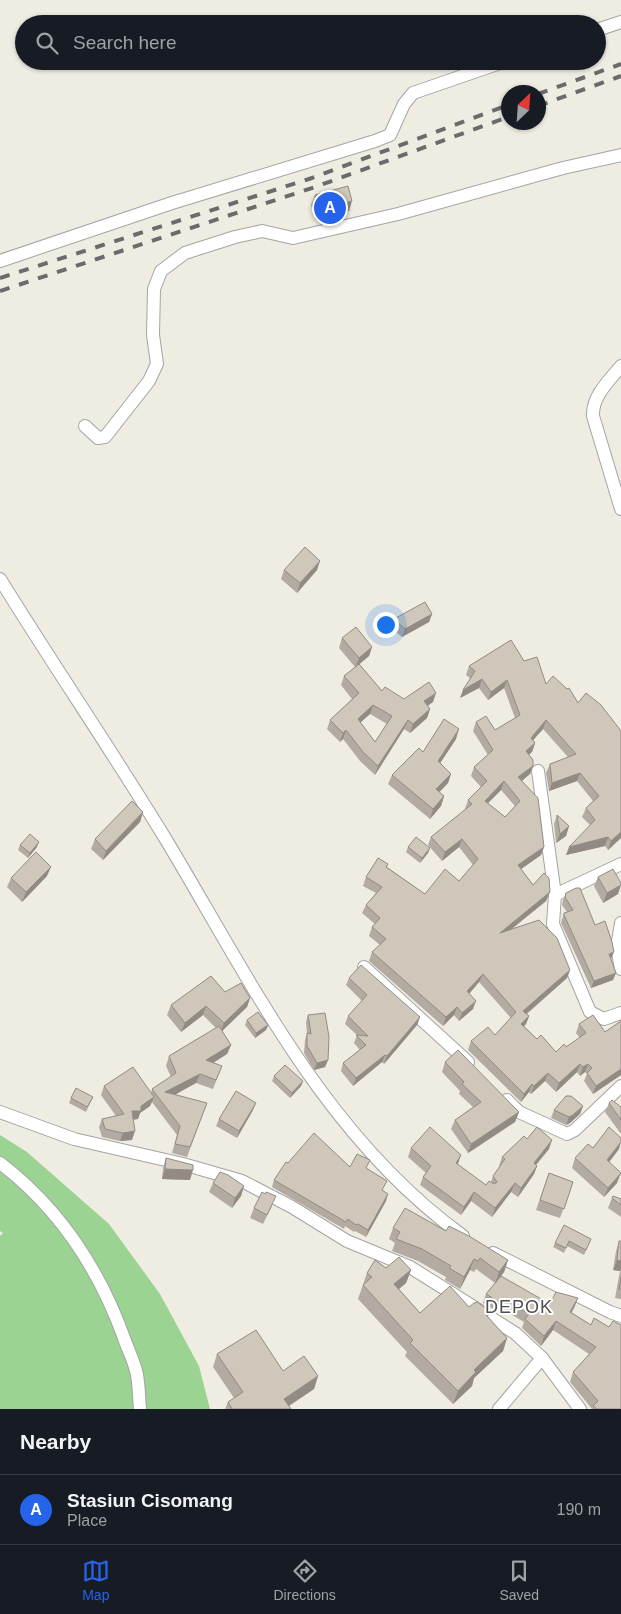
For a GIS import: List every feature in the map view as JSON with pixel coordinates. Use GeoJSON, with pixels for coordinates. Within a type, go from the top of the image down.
{"type":"FeatureCollection","features":[{"type":"Feature","properties":{"kind":"street"},"geometry":{"type":"LineString","coordinates":[[606,27],[621,22]]}},
{"type":"Feature","properties":{"kind":"street"},"geometry":{"type":"LineString","coordinates":[[0,261],[155,208],[376,141],[390,135],[404,104],[413,93],[480,70]]}},
{"type":"Feature","properties":{"kind":"street"},"geometry":{"type":"LineString","coordinates":[[85,426],[98,438],[105,437],[149,382],[157,364],[153,336],[154,289],[161,271],[185,253],[235,237],[262,232],[293,238],[389,216],[563,168],[621,155]]}},
{"type":"Feature","properties":{"kind":"street"},"geometry":{"type":"LineString","coordinates":[[621,366],[601,391],[592,407],[592,416],[621,509]]}},
{"type":"Feature","properties":{"kind":"street"},"geometry":{"type":"LineString","coordinates":[[0,579],[166,841],[309,1077],[349,1129],[392,1178],[441,1220],[481,1247],[621,1316]]}},
{"type":"Feature","properties":{"kind":"street"},"geometry":{"type":"LineString","coordinates":[[538,771],[555,895],[553,924],[590,1012],[604,1020],[621,1013]]}},
{"type":"Feature","properties":{"kind":"street"},"geometry":{"type":"LineString","coordinates":[[555,895],[621,864]]}},
{"type":"Feature","properties":{"kind":"street"},"geometry":{"type":"LineString","coordinates":[[621,923],[617,947],[621,969]]}},
{"type":"Feature","properties":{"kind":"street"},"geometry":{"type":"LineString","coordinates":[[364,967],[444,1038],[478,1072]]}},
{"type":"Feature","properties":{"kind":"street"},"geometry":{"type":"LineString","coordinates":[[498,1092],[519,1112],[567,1134],[575,1130],[621,1086]]}},
{"type":"Feature","properties":{"kind":"street"},"geometry":{"type":"LineString","coordinates":[[0,1112],[74,1139],[183,1164],[242,1181],[292,1206],[348,1241],[410,1267],[514,1333],[542,1358],[580,1409]]}},
{"type":"Feature","properties":{"kind":"street"},"geometry":{"type":"LineString","coordinates":[[0,1163],[20,1178],[58,1216],[79,1247],[113,1308],[137,1374],[140,1409]]}},
{"type":"Feature","properties":{"kind":"street"},"geometry":{"type":"LineString","coordinates":[[499,1409],[542,1358]]}},
{"type":"Feature","properties":{"kind":"green space"},"geometry":{"type":"Polygon","coordinates":[[[0,1135],[27,1152],[109,1224],[160,1294],[199,1366],[210,1409],[0,1409],[0,1236],[3,1233],[0,1231],[0,1135]]]}},
{"type":"Feature","properties":{"kind":"building"},"geometry":{"type":"Polygon","coordinates":[[[348,186],[352,201],[319,211],[315,195],[348,186]]]}},
{"type":"Feature","properties":{"kind":"building"},"geometry":{"type":"Polygon","coordinates":[[[305,547],[320,561],[300,583],[284,570],[305,547]]]}},
{"type":"Feature","properties":{"kind":"building"},"geometry":{"type":"Polygon","coordinates":[[[425,602],[432,614],[405,629],[394,619],[425,602]]]}},
{"type":"Feature","properties":{"kind":"building"},"geometry":{"type":"Polygon","coordinates":[[[356,627],[372,647],[359,658],[342,638],[356,627]]]}},
{"type":"Feature","properties":{"kind":"building"},"geometry":{"type":"Polygon","coordinates":[[[511,640],[524,661],[537,657],[546,684],[553,676],[567,689],[569,688],[578,703],[586,693],[601,705],[621,731],[621,832],[611,841],[608,837],[569,847],[595,820],[586,808],[599,796],[580,773],[552,783],[550,764],[576,754],[546,720],[531,738],[535,743],[526,751],[533,760],[533,766],[518,777],[538,798],[544,847],[518,865],[533,885],[544,873],[549,878],[550,892],[500,933],[539,920],[557,938],[570,970],[523,1011],[529,1016],[521,1024],[537,1039],[541,1035],[556,1052],[564,1044],[566,1047],[586,1033],[579,1024],[593,1015],[605,1032],[621,1021],[621,1069],[596,1086],[587,1073],[592,1068],[588,1064],[583,1067],[580,1064],[559,1083],[548,1073],[534,1086],[532,1084],[524,1094],[471,1041],[488,1027],[495,1035],[516,1012],[483,974],[467,991],[476,1001],[462,1013],[457,1007],[446,1017],[372,952],[386,939],[372,927],[380,918],[366,905],[382,887],[366,877],[378,858],[388,864],[386,867],[425,894],[445,869],[459,881],[478,859],[462,839],[445,852],[431,837],[472,804],[468,800],[487,781],[474,767],[493,750],[476,722],[486,716],[495,730],[520,715],[507,680],[491,692],[482,679],[463,690],[475,671],[469,666],[511,640]],[[504,781],[485,801],[505,817],[520,801],[504,781]]]}},
{"type":"Feature","properties":{"kind":"building"},"geometry":{"type":"Polygon","coordinates":[[[359,664],[382,691],[385,687],[404,699],[429,682],[436,693],[424,701],[430,709],[413,724],[408,720],[378,766],[363,752],[346,730],[343,733],[330,720],[359,693],[344,676],[359,664]],[[373,705],[358,719],[375,742],[392,716],[373,705]]]}},
{"type":"Feature","properties":{"kind":"building"},"geometry":{"type":"Polygon","coordinates":[[[444,719],[459,729],[438,761],[451,774],[436,789],[444,796],[433,809],[392,775],[419,748],[423,752],[444,719]]]}},
{"type":"Feature","properties":{"kind":"building"},"geometry":{"type":"Polygon","coordinates":[[[132,801],[143,812],[106,851],[95,839],[132,801]]]}},
{"type":"Feature","properties":{"kind":"building"},"geometry":{"type":"Polygon","coordinates":[[[557,815],[569,826],[560,834],[557,815]]]}},
{"type":"Feature","properties":{"kind":"building"},"geometry":{"type":"Polygon","coordinates":[[[30,834],[39,842],[30,853],[20,845],[30,834]]]}},
{"type":"Feature","properties":{"kind":"building"},"geometry":{"type":"Polygon","coordinates":[[[416,837],[430,848],[422,858],[408,847],[416,837]]]}},
{"type":"Feature","properties":{"kind":"building"},"geometry":{"type":"Polygon","coordinates":[[[36,852],[51,867],[26,892],[11,878],[36,852]]]}},
{"type":"Feature","properties":{"kind":"building"},"geometry":{"type":"Polygon","coordinates":[[[613,869],[621,885],[607,893],[598,877],[613,869]]]}},
{"type":"Feature","properties":{"kind":"building"},"geometry":{"type":"Polygon","coordinates":[[[580,888],[595,925],[605,921],[614,952],[609,954],[616,973],[594,981],[564,915],[564,913],[573,910],[565,897],[566,893],[580,888]]]}},
{"type":"Feature","properties":{"kind":"building"},"geometry":{"type":"Polygon","coordinates":[[[361,965],[420,1017],[387,1056],[385,1055],[356,1078],[343,1063],[366,1045],[356,1035],[368,1036],[348,1016],[367,995],[349,978],[361,965]]]}},
{"type":"Feature","properties":{"kind":"building"},"geometry":{"type":"Polygon","coordinates":[[[211,976],[225,992],[241,983],[250,998],[224,1023],[206,1006],[185,1023],[171,1005],[211,976]]]}},
{"type":"Feature","properties":{"kind":"building"},"geometry":{"type":"Polygon","coordinates":[[[258,1012],[268,1025],[256,1033],[247,1020],[258,1012]]]}},
{"type":"Feature","properties":{"kind":"building"},"geometry":{"type":"Polygon","coordinates":[[[325,1013],[329,1037],[328,1060],[317,1063],[307,1046],[307,1033],[311,1034],[308,1015],[325,1013]]]}},
{"type":"Feature","properties":{"kind":"building"},"geometry":{"type":"Polygon","coordinates":[[[219,1026],[231,1045],[206,1060],[222,1066],[216,1080],[200,1074],[165,1092],[207,1103],[190,1147],[175,1144],[180,1126],[152,1089],[176,1073],[169,1056],[219,1026]]]}},
{"type":"Feature","properties":{"kind":"building"},"geometry":{"type":"Polygon","coordinates":[[[458,1050],[519,1112],[471,1144],[455,1120],[481,1102],[462,1084],[464,1082],[445,1062],[458,1050]]]}},
{"type":"Feature","properties":{"kind":"building"},"geometry":{"type":"Polygon","coordinates":[[[285,1065],[303,1081],[292,1093],[274,1076],[285,1065]]]}},
{"type":"Feature","properties":{"kind":"building"},"geometry":{"type":"Polygon","coordinates":[[[133,1067],[154,1097],[141,1106],[141,1111],[132,1111],[135,1131],[123,1133],[105,1129],[102,1119],[124,1114],[104,1086],[133,1067]]]}},
{"type":"Feature","properties":{"kind":"building"},"geometry":{"type":"Polygon","coordinates":[[[76,1088],[93,1097],[87,1107],[71,1098],[76,1088]]]}},
{"type":"Feature","properties":{"kind":"building"},"geometry":{"type":"Polygon","coordinates":[[[236,1091],[256,1103],[239,1131],[219,1119],[236,1091]]]}},
{"type":"Feature","properties":{"kind":"building"},"geometry":{"type":"Polygon","coordinates":[[[566,1096],[571,1096],[583,1106],[569,1117],[554,1110],[566,1096]]]}},
{"type":"Feature","properties":{"kind":"building"},"geometry":{"type":"Polygon","coordinates":[[[612,1100],[621,1107],[621,1120],[609,1103],[612,1100]]]}},
{"type":"Feature","properties":{"kind":"building"},"geometry":{"type":"Polygon","coordinates":[[[430,1127],[461,1155],[456,1163],[486,1185],[489,1181],[494,1184],[497,1182],[493,1176],[505,1159],[502,1157],[524,1136],[527,1139],[537,1127],[552,1140],[534,1163],[537,1166],[521,1188],[515,1183],[495,1208],[474,1192],[464,1207],[423,1177],[431,1166],[411,1148],[430,1127]]]}},
{"type":"Feature","properties":{"kind":"building"},"geometry":{"type":"Polygon","coordinates":[[[609,1127],[621,1138],[621,1142],[607,1160],[621,1173],[608,1188],[575,1158],[588,1144],[593,1148],[609,1127]]]}},
{"type":"Feature","properties":{"kind":"building"},"geometry":{"type":"Polygon","coordinates":[[[314,1133],[350,1167],[357,1154],[370,1160],[366,1168],[387,1181],[382,1190],[388,1194],[368,1230],[348,1219],[346,1222],[274,1180],[286,1162],[288,1163],[314,1133]]]}},
{"type":"Feature","properties":{"kind":"building"},"geometry":{"type":"Polygon","coordinates":[[[166,1158],[193,1165],[193,1170],[165,1169],[166,1158]]]}},
{"type":"Feature","properties":{"kind":"building"},"geometry":{"type":"Polygon","coordinates":[[[220,1172],[244,1186],[235,1198],[213,1183],[220,1172]]]}},
{"type":"Feature","properties":{"kind":"building"},"geometry":{"type":"Polygon","coordinates":[[[549,1173],[573,1182],[564,1209],[540,1200],[549,1173]]]}},
{"type":"Feature","properties":{"kind":"building"},"geometry":{"type":"Polygon","coordinates":[[[262,1192],[276,1196],[267,1215],[254,1208],[262,1192]]]}},
{"type":"Feature","properties":{"kind":"building"},"geometry":{"type":"Polygon","coordinates":[[[613,1196],[621,1199],[621,1205],[612,1198],[613,1196]]]}},
{"type":"Feature","properties":{"kind":"building"},"geometry":{"type":"Polygon","coordinates":[[[405,1208],[446,1231],[449,1226],[469,1236],[508,1260],[499,1272],[480,1258],[478,1261],[474,1259],[464,1277],[449,1268],[451,1266],[422,1249],[396,1239],[400,1232],[393,1228],[405,1208]]]}},
{"type":"Feature","properties":{"kind":"building"},"geometry":{"type":"Polygon","coordinates":[[[564,1225],[591,1239],[586,1250],[569,1241],[566,1248],[555,1243],[564,1225]]]}},
{"type":"Feature","properties":{"kind":"building"},"geometry":{"type":"Polygon","coordinates":[[[619,1241],[621,1241],[621,1261],[617,1260],[619,1241]]]}},
{"type":"Feature","properties":{"kind":"building"},"geometry":{"type":"Polygon","coordinates":[[[399,1257],[411,1270],[394,1284],[420,1313],[450,1286],[469,1307],[477,1302],[490,1311],[486,1315],[507,1338],[474,1370],[476,1372],[458,1391],[410,1343],[413,1340],[363,1285],[372,1277],[367,1273],[375,1260],[386,1268],[399,1257]]]}},
{"type":"Feature","properties":{"kind":"building"},"geometry":{"type":"Polygon","coordinates":[[[501,1276],[550,1304],[556,1292],[578,1298],[570,1312],[591,1325],[594,1318],[609,1327],[613,1321],[621,1325],[621,1409],[597,1409],[593,1406],[598,1401],[573,1372],[596,1347],[556,1321],[544,1336],[525,1319],[529,1314],[502,1298],[499,1302],[486,1294],[501,1276]]]}},
{"type":"Feature","properties":{"kind":"building"},"geometry":{"type":"Polygon","coordinates":[[[256,1330],[283,1371],[304,1356],[318,1376],[284,1399],[291,1409],[232,1409],[228,1402],[243,1392],[217,1354],[256,1330]]]}},
{"type":"Feature","properties":{"kind":"railway"},"geometry":{"type":"LineString","coordinates":[[606,69],[621,64]]}},
{"type":"Feature","properties":{"kind":"railway"},"geometry":{"type":"LineString","coordinates":[[546,91],[604,70]]}},
{"type":"Feature","properties":{"kind":"railway"},"geometry":{"type":"LineString","coordinates":[[546,103],[621,76]]}},
{"type":"Feature","properties":{"kind":"railway"},"geometry":{"type":"LineString","coordinates":[[0,278],[312,178],[501,108]]}},
{"type":"Feature","properties":{"kind":"railway"},"geometry":{"type":"LineString","coordinates":[[0,291],[315,187],[501,120]]}},
{"type":"Feature","properties":{"kind":"place","name":"Stasiun Cisomang"},"geometry":{"type":"Point","coordinates":[330,208]}},
{"type":"Feature","properties":{"kind":"district","name":"DEPOK"},"geometry":{"type":"Point","coordinates":[519,1307]}}]}
